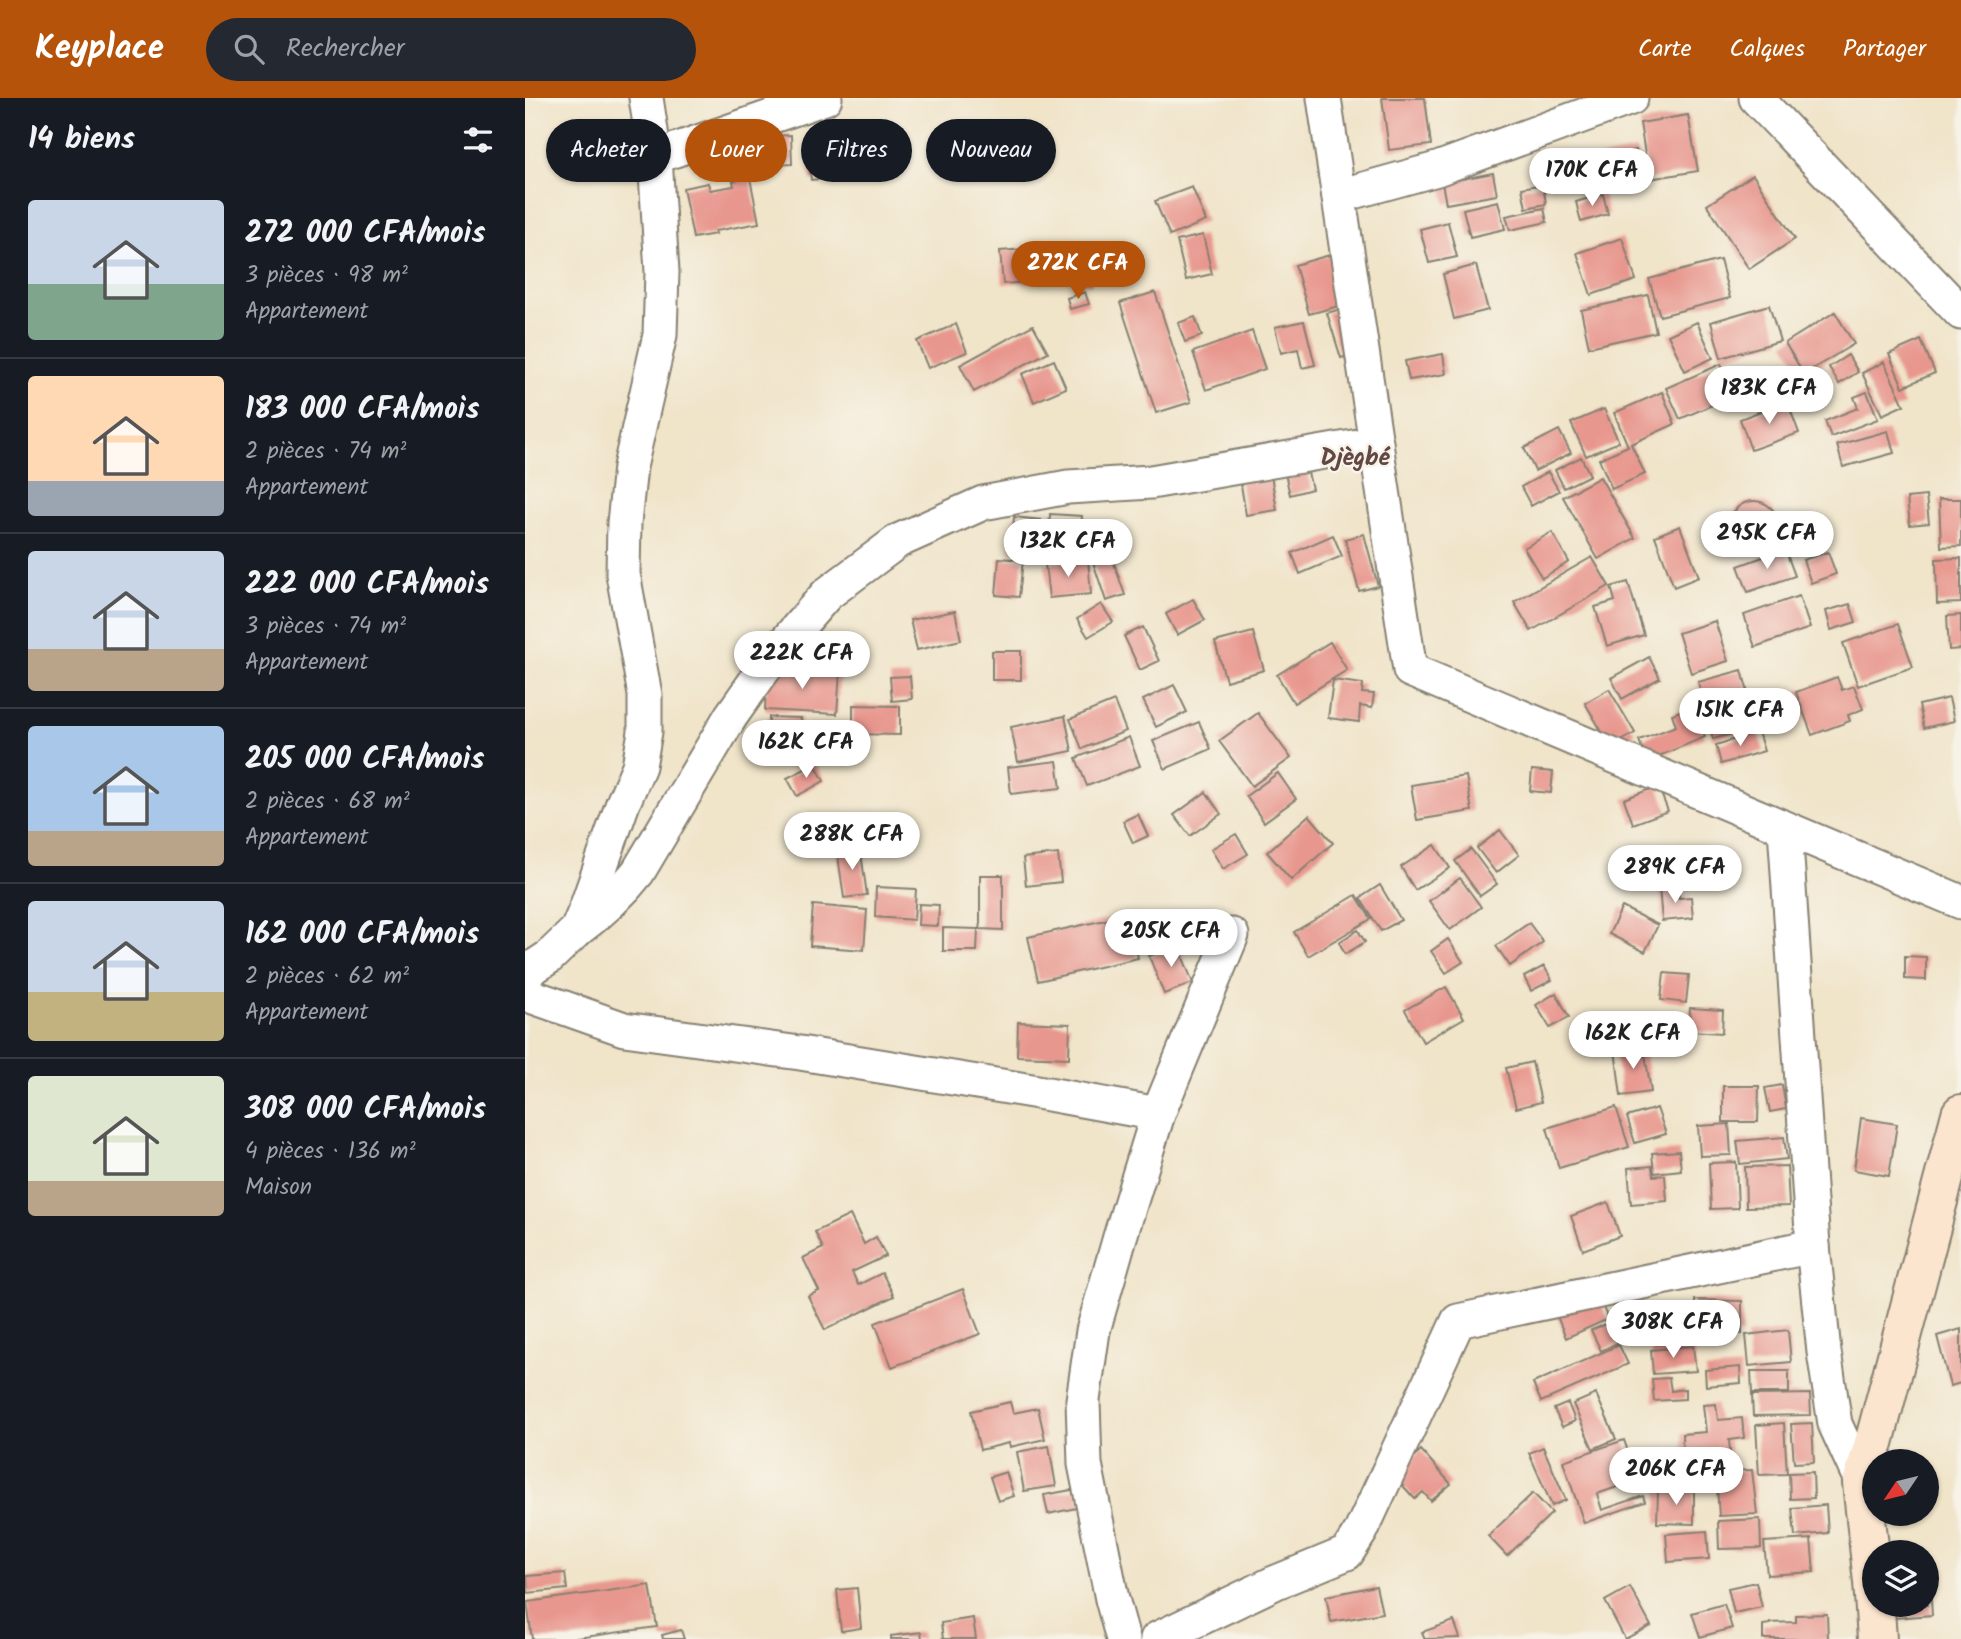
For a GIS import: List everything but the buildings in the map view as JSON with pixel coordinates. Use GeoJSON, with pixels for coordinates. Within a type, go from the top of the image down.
{"type":"FeatureCollection","features":[{"type":"Feature","properties":{"kind":"street"},"geometry":{"type":"LineString","coordinates":[[646,98],[649,119]]}},
{"type":"Feature","properties":{"kind":"street"},"geometry":{"type":"LineString","coordinates":[[671,151],[825,98]]}},
{"type":"Feature","properties":{"kind":"street"},"geometry":{"type":"LineString","coordinates":[[1300,98],[1326,112],[1410,670],[1961,902]]}},
{"type":"Feature","properties":{"kind":"street"},"geometry":{"type":"LineString","coordinates":[[1339,196],[1437,169],[1631,98]]}},
{"type":"Feature","properties":{"kind":"street"},"geometry":{"type":"LineString","coordinates":[[1756,98],[1961,313]]}},
{"type":"Feature","properties":{"kind":"street"},"geometry":{"type":"LineString","coordinates":[[576,930],[639,766],[645,732],[645,695],[623,574],[624,523],[630,467],[660,335],[662,272],[657,182]]}},
{"type":"Feature","properties":{"kind":"street"},"geometry":{"type":"LineString","coordinates":[[525,973],[549,957],[576,930],[620,894],[638,872],[731,716],[773,655],[827,594],[898,541],[983,503],[1068,487],[1150,482],[1376,443]]}},
{"type":"Feature","properties":{"kind":"street"},"geometry":{"type":"LineString","coordinates":[[1785,828],[1813,1246],[1824,1352],[1835,1424],[1862,1483]]}},
{"type":"Feature","properties":{"kind":"street"},"geometry":{"type":"LineString","coordinates":[[1123,1639],[1111,1599],[1085,1464],[1083,1400],[1093,1331],[1158,1114],[1232,935]]}},
{"type":"Feature","properties":{"kind":"street"},"geometry":{"type":"LineString","coordinates":[[525,994],[624,1029],[813,1055],[1158,1114]]}},
{"type":"Feature","properties":{"kind":"street"},"geometry":{"type":"LineString","coordinates":[[1872,1449],[1961,1114]]}},
{"type":"Feature","properties":{"kind":"street"},"geometry":{"type":"LineString","coordinates":[[1157,1639],[1274,1583],[1347,1553],[1361,1531],[1458,1321],[1813,1246]]}},
{"type":"Feature","properties":{"kind":"street"},"geometry":{"type":"LineString","coordinates":[[1867,1526],[1877,1639]]}},
{"type":"Feature","properties":{"kind":"district","name":"Djègbé"},"geometry":{"type":"Point","coordinates":[1355,458]}}]}
